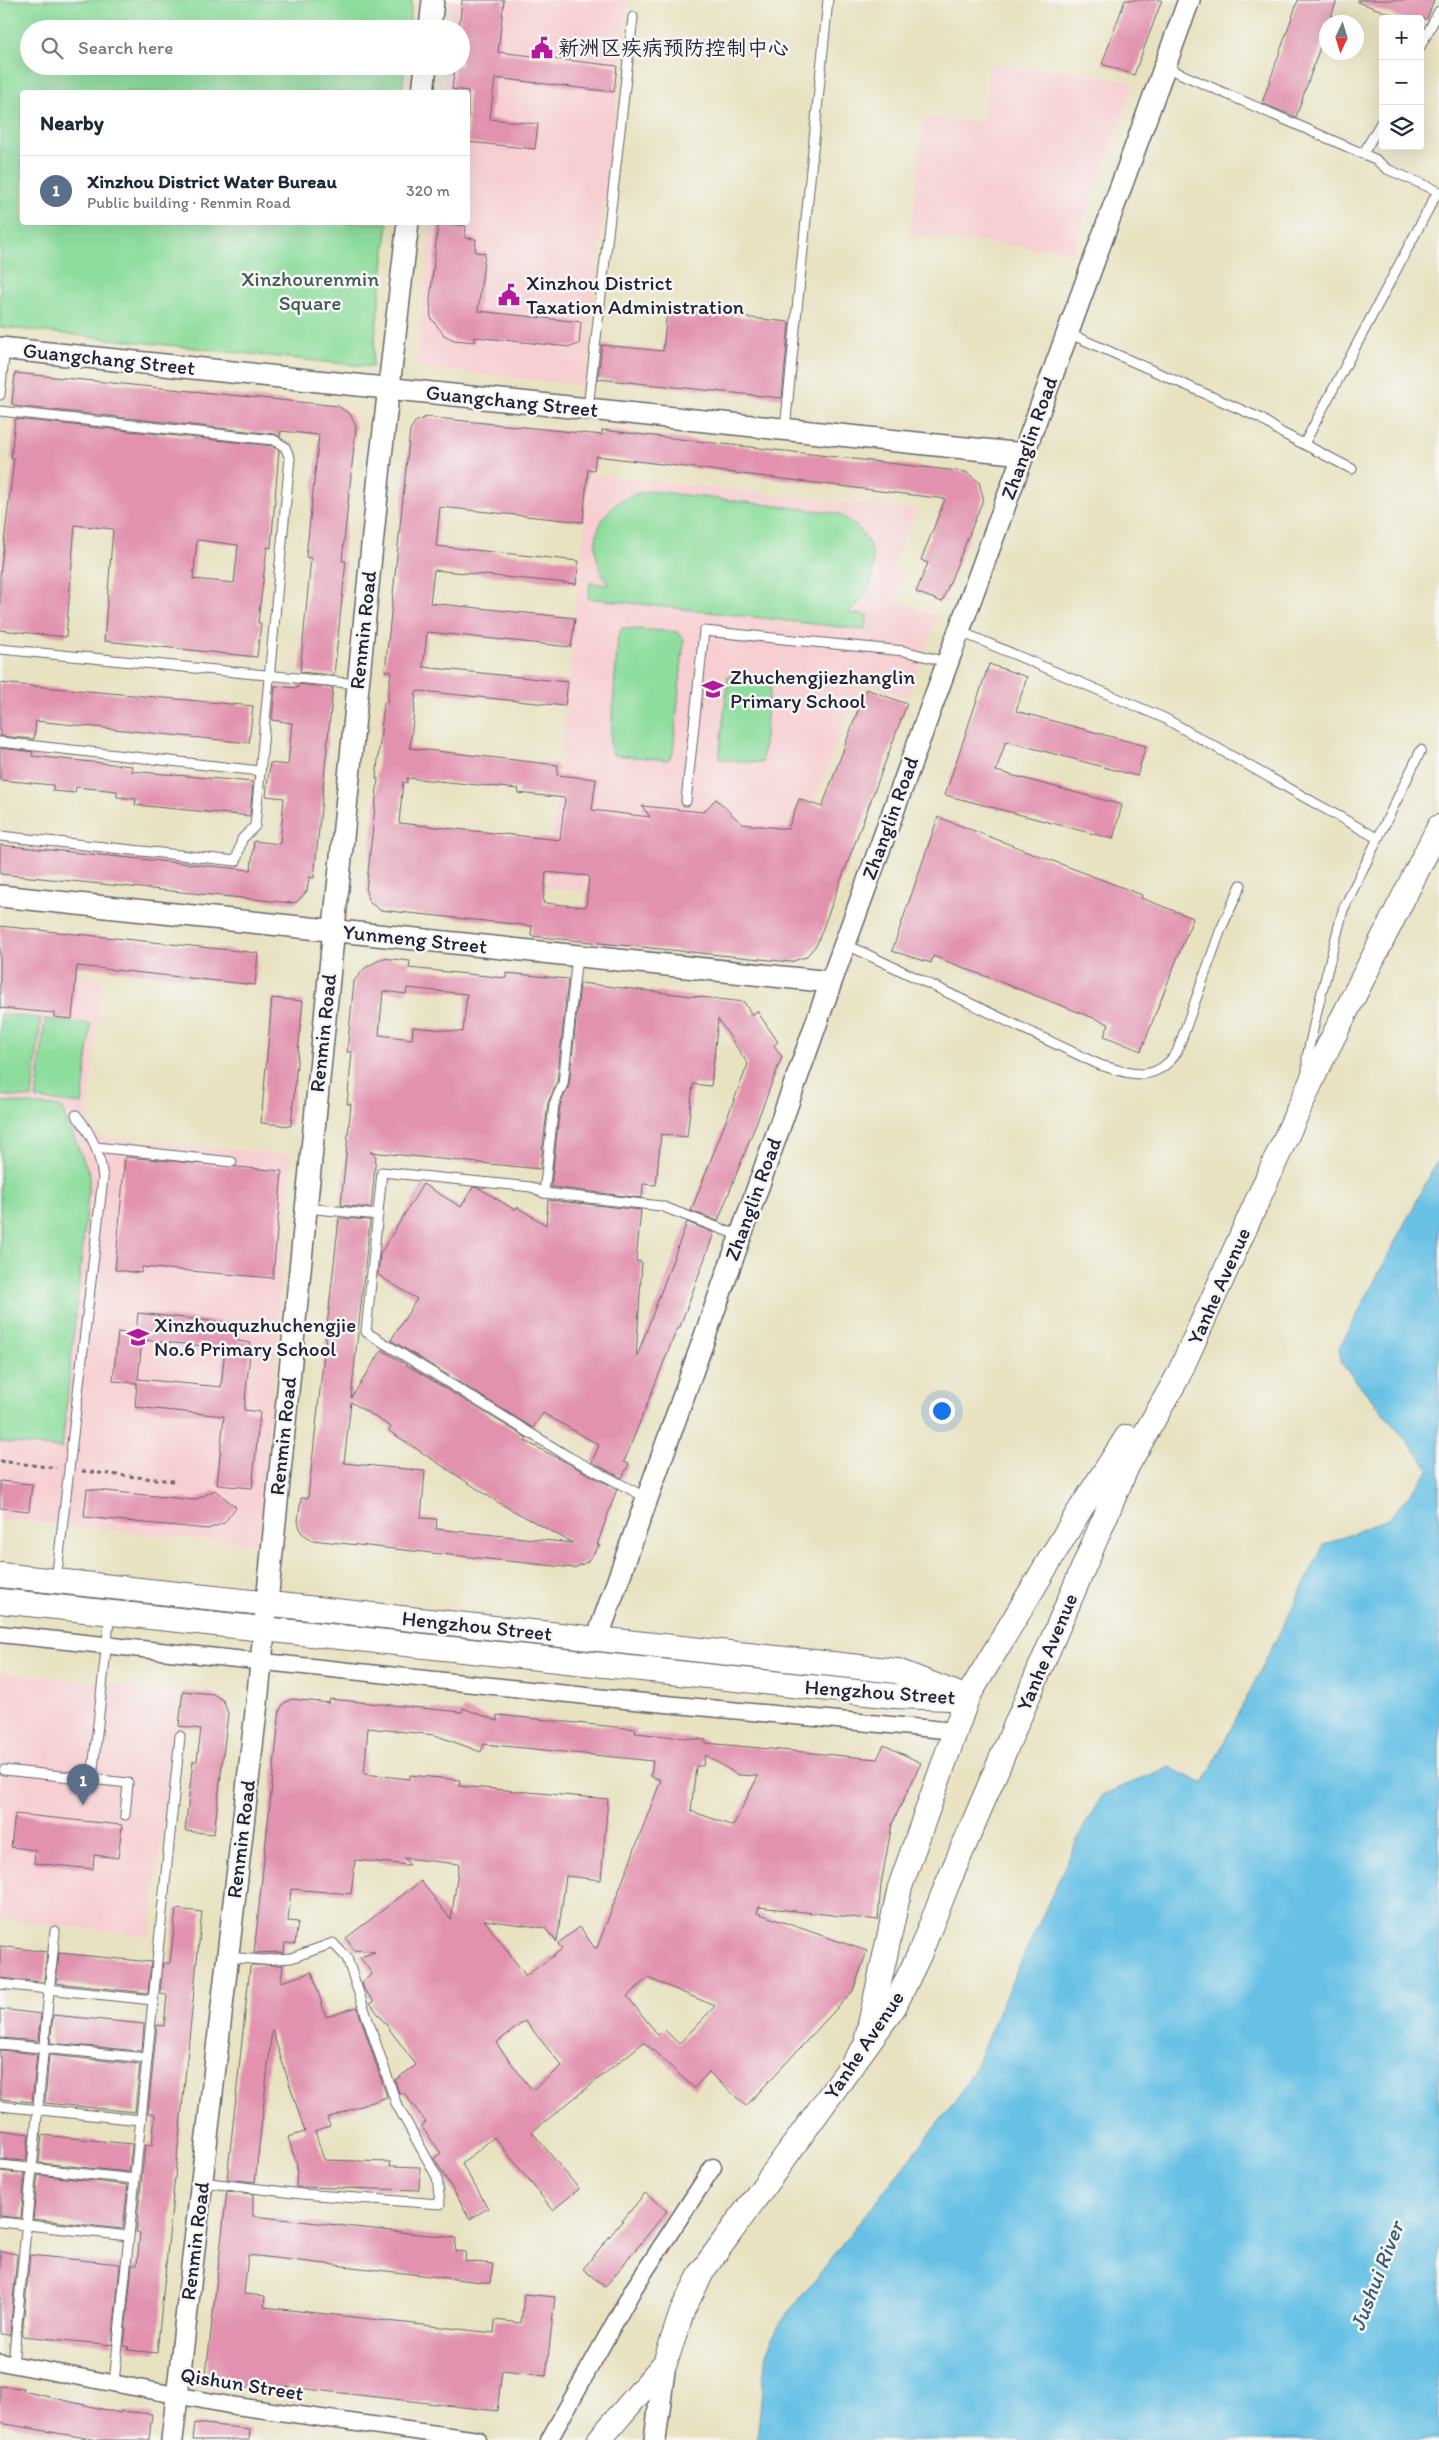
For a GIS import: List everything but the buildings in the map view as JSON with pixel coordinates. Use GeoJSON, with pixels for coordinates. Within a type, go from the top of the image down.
{"type":"FeatureCollection","features":[{"type":"Feature","properties":{"kind":"main road","name":"Yanhe Avenue"},"geometry":{"type":"LineString","coordinates":[[599,2440],[665,2363],[683,2309],[703,2270],[894,2007],[919,1955],[954,1867],[1127,1466],[1178,1378],[1307,1090],[1439,826]]}},
{"type":"Feature","properties":{"kind":"main road"},"geometry":{"type":"LineString","coordinates":[[865,2047],[900,1887],[967,1698],[1078,1513],[1129,1435],[1159,1410]]}},
{"type":"Feature","properties":{"kind":"main road","name":"Hengzhou Street"},"geometry":{"type":"LineString","coordinates":[[0,1575],[898,1671],[967,1698]]}},
{"type":"Feature","properties":{"kind":"main road","name":"Hengzhou Street"},"geometry":{"type":"LineString","coordinates":[[0,1601],[894,1696],[967,1698]]}},
{"type":"Feature","properties":{"kind":"street"},"geometry":{"type":"LineString","coordinates":[[431,20],[433,0]]}},
{"type":"Feature","properties":{"kind":"street","name":"Zhanglin Road"},"geometry":{"type":"LineString","coordinates":[[597,1639],[831,982],[1188,0]]}},
{"type":"Feature","properties":{"kind":"street"},"geometry":{"type":"LineString","coordinates":[[423,90],[425,75]]}},
{"type":"Feature","properties":{"kind":"street","name":"Renmin Road"},"geometry":{"type":"LineString","coordinates":[[172,2440],[261,1661],[358,684],[408,225]]}},
{"type":"Feature","properties":{"kind":"street","name":"Guangchang Street"},"geometry":{"type":"LineString","coordinates":[[2,348],[1023,454]]}},
{"type":"Feature","properties":{"kind":"street","name":"Yunmeng Street"},"geometry":{"type":"LineString","coordinates":[[0,896],[831,982]]}},
{"type":"Feature","properties":{"kind":"street"},"geometry":{"type":"LineString","coordinates":[[0,1634],[634,1701],[955,1731]]}},
{"type":"Feature","properties":{"kind":"street"},"geometry":{"type":"LineString","coordinates":[[549,2440],[634,2288],[713,2166]]}},
{"type":"Feature","properties":{"kind":"street","name":"Qishun Street"},"geometry":{"type":"LineString","coordinates":[[6,2363],[229,2405],[478,2440]]}},
{"type":"Feature","properties":{"kind":"street"},"geometry":{"type":"LineString","coordinates":[[655,2440],[665,2363]]}},
{"type":"Feature","properties":{"kind":"lane"},"geometry":{"type":"LineString","coordinates":[[785,429],[828,0]]}},
{"type":"Feature","properties":{"kind":"lane"},"geometry":{"type":"LineString","coordinates":[[1424,39],[1439,11]]}},
{"type":"Feature","properties":{"kind":"lane"},"geometry":{"type":"LineString","coordinates":[[588,409],[633,17]]}},
{"type":"Feature","properties":{"kind":"lane"},"geometry":{"type":"LineString","coordinates":[[1164,67],[1375,159],[1386,169],[1438,191],[1304,444]]}},
{"type":"Feature","properties":{"kind":"lane"},"geometry":{"type":"LineString","coordinates":[[1363,154],[1379,126]]}},
{"type":"Feature","properties":{"kind":"lane"},"geometry":{"type":"LineString","coordinates":[[1068,333],[1260,418],[1352,469]]}},
{"type":"Feature","properties":{"kind":"lane"},"geometry":{"type":"LineString","coordinates":[[0,395],[2,348]]}},
{"type":"Feature","properties":{"kind":"lane"},"geometry":{"type":"LineString","coordinates":[[0,411],[274,440],[285,446],[290,458],[255,826],[242,839],[236,861],[0,836]]}},
{"type":"Feature","properties":{"kind":"lane"},"geometry":{"type":"LineString","coordinates":[[686,801],[704,631],[904,651],[947,662]]}},
{"type":"Feature","properties":{"kind":"lane"},"geometry":{"type":"LineString","coordinates":[[959,631],[1164,718],[1376,838]]}},
{"type":"Feature","properties":{"kind":"lane"},"geometry":{"type":"LineString","coordinates":[[0,648],[358,684]]}},
{"type":"Feature","properties":{"kind":"lane"},"geometry":{"type":"LineString","coordinates":[[0,742],[260,771]]}},
{"type":"Feature","properties":{"kind":"lane"},"geometry":{"type":"LineString","coordinates":[[1307,1090],[1307,1057],[1343,910],[1376,838],[1421,750]]}},
{"type":"Feature","properties":{"kind":"lane"},"geometry":{"type":"LineString","coordinates":[[845,944],[1100,1065],[1133,1074],[1144,1074],[1164,1067],[1177,1052],[1221,929],[1241,885]]}},
{"type":"Feature","properties":{"kind":"lane"},"geometry":{"type":"LineString","coordinates":[[544,1193],[554,1104],[563,1084],[578,956]]}},
{"type":"Feature","properties":{"kind":"lane"},"geometry":{"type":"LineString","coordinates":[[56,1581],[103,1178],[96,1146],[85,1126],[76,1115]]}},
{"type":"Feature","properties":{"kind":"lane"},"geometry":{"type":"LineString","coordinates":[[96,1146],[232,1162]]}},
{"type":"Feature","properties":{"kind":"lane"},"geometry":{"type":"LineString","coordinates":[[647,1498],[569,1457],[366,1332],[382,1172],[531,1187],[544,1193],[662,1206],[740,1236]]}},
{"type":"Feature","properties":{"kind":"lane"},"geometry":{"type":"LineString","coordinates":[[306,1208],[378,1215]]}},
{"type":"Feature","properties":{"kind":"lane"},"geometry":{"type":"LineString","coordinates":[[92,1779],[110,1612]]}},
{"type":"Feature","properties":{"kind":"lane"},"geometry":{"type":"LineString","coordinates":[[114,2384],[180,1736]]}},
{"type":"Feature","properties":{"kind":"lane"},"geometry":{"type":"LineString","coordinates":[[4,1770],[128,1783],[125,1815]]}},
{"type":"Feature","properties":{"kind":"lane"},"geometry":{"type":"LineString","coordinates":[[6,2363],[26,2225],[55,1931]]}},
{"type":"Feature","properties":{"kind":"lane"},"geometry":{"type":"LineString","coordinates":[[201,2182],[302,2194],[440,2204],[437,2177],[396,2103],[347,1958],[333,1943],[292,1958],[264,1960],[228,1957]]}},
{"type":"Feature","properties":{"kind":"lane"},"geometry":{"type":"LineString","coordinates":[[0,1984],[153,2000]]}},
{"type":"Feature","properties":{"kind":"lane"},"geometry":{"type":"LineString","coordinates":[[0,2044],[147,2058]]}},
{"type":"Feature","properties":{"kind":"lane"},"geometry":{"type":"LineString","coordinates":[[0,2106],[141,2120]]}},
{"type":"Feature","properties":{"kind":"lane"},"geometry":{"type":"LineString","coordinates":[[0,2165],[135,2179]]}},
{"type":"Feature","properties":{"kind":"lane"},"geometry":{"type":"LineString","coordinates":[[0,2222],[129,2236]]}},
{"type":"Feature","properties":{"kind":"path"},"geometry":{"type":"LineString","coordinates":[[0,1461],[173,1482]]}},
{"type":"Feature","properties":{"kind":"shaded area","name":"Xinzhou District Taxation Administration"},"geometry":{"type":"Polygon","coordinates":[[[450,0],[628,0],[584,386],[416,367],[431,225],[470,225],[470,90],[443,90],[444,75],[470,75],[470,20],[449,20],[450,0]]]}},
{"type":"Feature","properties":{"kind":"shaded area"},"geometry":{"type":"Polygon","coordinates":[[[990,63],[1103,76],[1134,83],[1073,252],[910,235],[924,117],[983,123],[990,63]]]}},
{"type":"Feature","properties":{"kind":"shaded area","name":"Zhuchengjiezhanglin Primary School"},"geometry":{"type":"Polygon","coordinates":[[[590,474],[915,510],[892,569],[903,573],[893,600],[937,617],[907,698],[862,681],[813,802],[798,796],[770,866],[589,848],[584,892],[547,888],[590,474]]]}},
{"type":"Feature","properties":{"kind":"shaded area","name":"Xinzhouquzhuchengjie No.6 Primary School"},"geometry":{"type":"Polygon","coordinates":[[[0,968],[102,978],[87,1117],[98,1137],[292,1155],[259,1545],[0,1519],[0,968]]]}},
{"type":"Feature","properties":{"kind":"shaded area"},"geometry":{"type":"Polygon","coordinates":[[[0,1672],[178,1691],[150,1936],[0,1919],[0,1672]]]}},
{"type":"Feature","properties":{"kind":"green space","name":"Xinzhourenmin Square"},"geometry":{"type":"Polygon","coordinates":[[[0,0],[412,0],[410,20],[20,20],[20,75],[404,75],[402,90],[20,90],[20,225],[388,225],[372,367],[0,327],[0,0]]]}},
{"type":"Feature","properties":{"kind":"green space"},"geometry":{"type":"Polygon","coordinates":[[[651,491],[837,513],[852,522],[870,546],[873,559],[873,573],[868,587],[861,600],[849,613],[867,615],[866,630],[588,598],[590,583],[609,585],[600,569],[596,554],[596,539],[600,525],[619,502],[633,495],[651,491]]]}},
{"type":"Feature","properties":{"kind":"green space"},"geometry":{"type":"Polygon","coordinates":[[[622,628],[678,632],[684,639],[673,753],[668,760],[614,755],[610,747],[618,637],[622,628]]]}},
{"type":"Feature","properties":{"kind":"green space"},"geometry":{"type":"Polygon","coordinates":[[[728,676],[771,680],[762,763],[719,759],[728,676]]]}},
{"type":"Feature","properties":{"kind":"green space"},"geometry":{"type":"Polygon","coordinates":[[[0,1014],[41,1018],[32,1098],[0,1095],[0,1014]]]}},
{"type":"Feature","properties":{"kind":"green space"},"geometry":{"type":"Polygon","coordinates":[[[45,1019],[91,1024],[82,1104],[36,1099],[45,1019]]]}},
{"type":"Feature","properties":{"kind":"green space"},"geometry":{"type":"Polygon","coordinates":[[[0,1101],[61,1107],[90,1175],[62,1448],[0,1442],[0,1101]]]}},
{"type":"Feature","properties":{"kind":"water","name":"Jushui River"},"geometry":{"type":"Polygon","coordinates":[[[1439,1158],[1439,2440],[757,2440],[766,2353],[779,2325],[960,2095],[975,2068],[999,2010],[1080,1834],[1102,1795],[1169,1767],[1203,1784],[1324,1545],[1390,1518],[1430,1469],[1342,1364],[1339,1349],[1439,1158]]]}},
{"type":"Feature","properties":{"kind":"place","name":"新洲区疾病预防控制中心"},"geometry":{"type":"Point","coordinates":[542,48]}},
{"type":"Feature","properties":{"kind":"place","name":"Xinzhou District Taxation Administration"},"geometry":{"type":"Point","coordinates":[509,295]}},
{"type":"Feature","properties":{"kind":"place","name":"Zhuchengjiezhanglin Primary School"},"geometry":{"type":"Point","coordinates":[713,689]}},
{"type":"Feature","properties":{"kind":"place","name":"Xinzhouquzhuchengjie No.6 Primary School"},"geometry":{"type":"Point","coordinates":[138,1337]}},
{"type":"Feature","properties":{"kind":"place","name":"Xinzhou District Water Bureau"},"geometry":{"type":"Point","coordinates":[83,1805]}}]}
